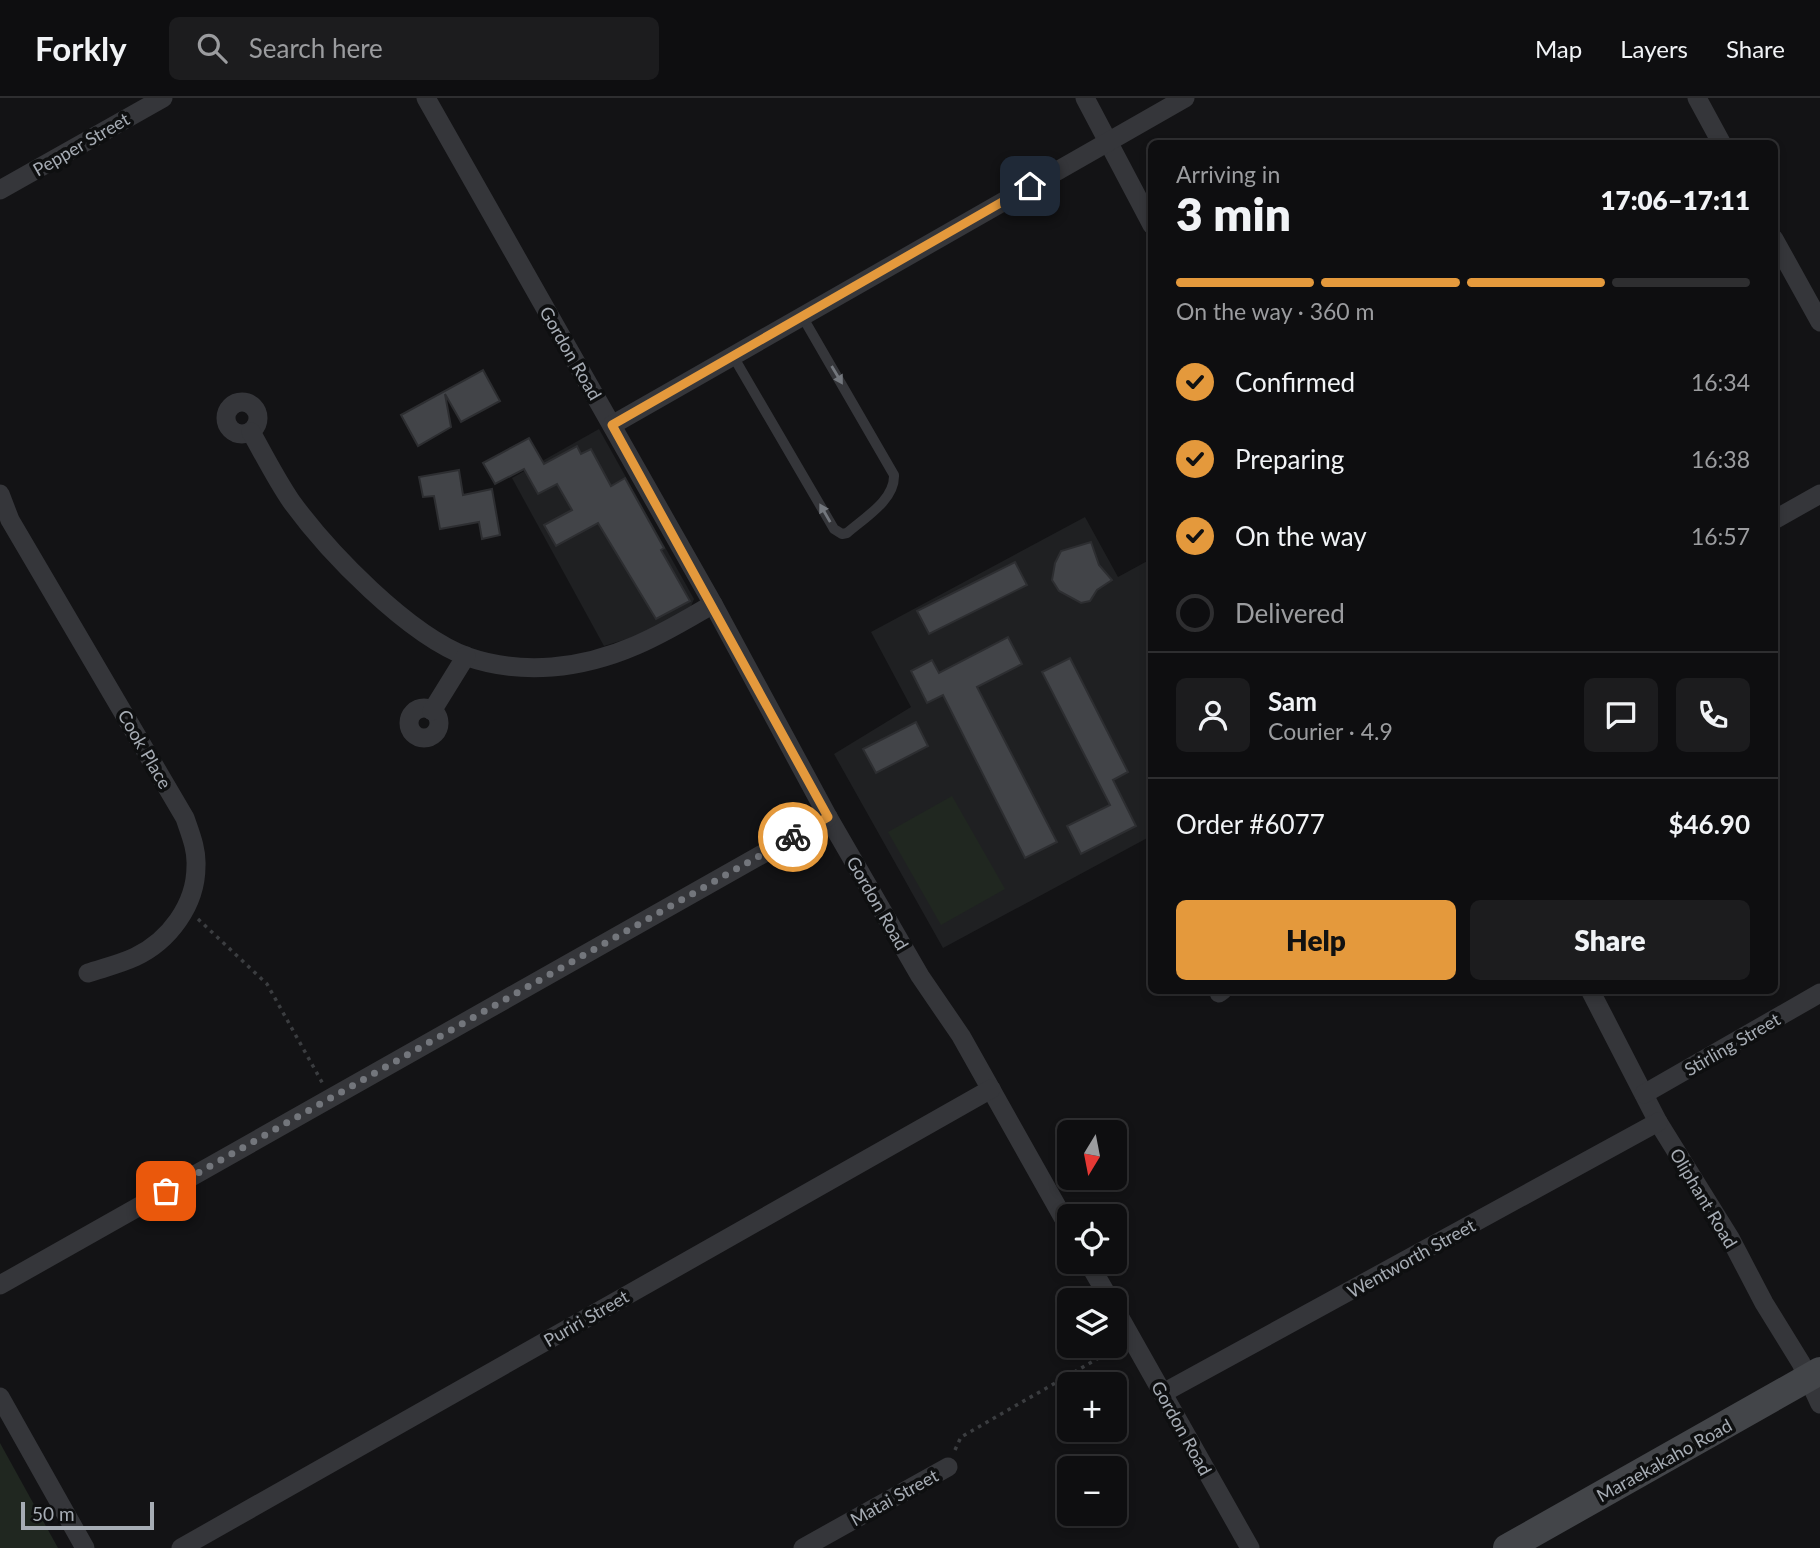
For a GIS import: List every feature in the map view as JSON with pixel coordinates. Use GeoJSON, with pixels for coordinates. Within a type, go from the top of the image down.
{"type":"FeatureCollection","features":[{"type":"Feature","properties":{"kind":"main road","name":"Maraekakaho Road"},"geometry":{"type":"LineString","coordinates":[[1507,1548],[1813,1375]]}},
{"type":"Feature","properties":{"kind":"street","name":"Pepper Street"},"geometry":{"type":"LineString","coordinates":[[0,190],[163,98]]}},
{"type":"Feature","properties":{"kind":"street","name":"Gordon Road"},"geometry":{"type":"LineString","coordinates":[[426,98],[713,604],[828,817],[920,976],[961,1036],[1057,1207]]}},
{"type":"Feature","properties":{"kind":"street"},"geometry":{"type":"LineString","coordinates":[[1085,98],[1148,218]]}},
{"type":"Feature","properties":{"kind":"street"},"geometry":{"type":"LineString","coordinates":[[612,425],[1185,98]]}},
{"type":"Feature","properties":{"kind":"street"},"geometry":{"type":"LineString","coordinates":[[1697,98],[1720,140]]}},
{"type":"Feature","properties":{"kind":"street"},"geometry":{"type":"LineString","coordinates":[[1778,246],[1820,322]]}},
{"type":"Feature","properties":{"kind":"street"},"geometry":{"type":"LineString","coordinates":[[251,432],[289,498],[336,555],[413,623],[444,645],[466,656],[528,668],[577,663],[631,649],[713,604]]}},
{"type":"Feature","properties":{"kind":"street","name":"Cook Place"},"geometry":{"type":"LineString","coordinates":[[0,494],[10,520],[185,818],[195,848],[197,867],[191,897],[176,923],[152,948],[134,958],[88,973]]}},
{"type":"Feature","properties":{"kind":"street"},"geometry":{"type":"LineString","coordinates":[[1778,518],[1820,494]]}},
{"type":"Feature","properties":{"kind":"street"},"geometry":{"type":"LineString","coordinates":[[432,710],[466,656]]}},
{"type":"Feature","properties":{"kind":"street"},"geometry":{"type":"LineString","coordinates":[[0,1285],[828,817]]}},
{"type":"Feature","properties":{"kind":"street","name":"Stirling Street"},"geometry":{"type":"LineString","coordinates":[[1644,1094],[1820,993]]}},
{"type":"Feature","properties":{"kind":"street","name":"Oliphant Road"},"geometry":{"type":"LineString","coordinates":[[1592,994],[1658,1122],[1730,1238],[1764,1303],[1801,1363],[1813,1375],[1820,1404]]}},
{"type":"Feature","properties":{"kind":"street","name":"Puriri Street"},"geometry":{"type":"LineString","coordinates":[[181,1548],[991,1089]]}},
{"type":"Feature","properties":{"kind":"street","name":"Wentworth Street"},"geometry":{"type":"LineString","coordinates":[[1163,1393],[1658,1122]]}},
{"type":"Feature","properties":{"kind":"street","name":"Gordon Road"},"geometry":{"type":"LineString","coordinates":[[1127,1330],[1250,1548]]}},
{"type":"Feature","properties":{"kind":"street"},"geometry":{"type":"LineString","coordinates":[[0,1397],[85,1548]]}},
{"type":"Feature","properties":{"kind":"street","name":"Matai Street"},"geometry":{"type":"LineString","coordinates":[[803,1548],[948,1467]]}},
{"type":"Feature","properties":{"kind":"lane"},"geometry":{"type":"LineString","coordinates":[[733,356],[834,529],[842,534],[847,533],[890,494],[895,482],[894,475],[802,316]]}},
{"type":"Feature","properties":{"kind":"path"},"geometry":{"type":"LineString","coordinates":[[185,910],[201,921],[267,984],[331,1098]]}},
{"type":"Feature","properties":{"kind":"path"},"geometry":{"type":"LineString","coordinates":[[948,1467],[961,1437],[1132,1339]]}},
{"type":"Feature","properties":{"kind":"shaded area"},"geometry":{"type":"Polygon","coordinates":[[[599,429],[694,599],[689,611],[643,634],[604,646],[512,478],[599,429]]]}},
{"type":"Feature","properties":{"kind":"shaded area"},"geometry":{"type":"Polygon","coordinates":[[[1085,517],[1118,577],[1148,561],[1148,838],[943,948],[834,754],[911,707],[871,632],[1085,517]]]}},
{"type":"Feature","properties":{"kind":"shaded area"},"geometry":{"type":"Polygon","coordinates":[[[952,796],[1005,889],[941,925],[888,832],[952,796]]]}},
{"type":"Feature","properties":{"kind":"shaded area"},"geometry":{"type":"Polygon","coordinates":[[[0,1443],[58,1548],[0,1548],[0,1443]]]}},
{"type":"Feature","properties":{"kind":"building"},"geometry":{"type":"Polygon","coordinates":[[[483,370],[500,401],[461,422],[445,394],[451,427],[418,446],[401,415],[483,370]]]}},
{"type":"Feature","properties":{"kind":"building"},"geometry":{"type":"Polygon","coordinates":[[[529,438],[544,464],[577,446],[581,454],[591,449],[611,486],[625,478],[690,601],[656,619],[598,523],[556,546],[544,525],[572,510],[557,484],[538,494],[524,469],[495,484],[483,463],[529,438]]]}},
{"type":"Feature","properties":{"kind":"building"},"geometry":{"type":"Polygon","coordinates":[[[459,470],[463,495],[492,489],[500,535],[482,539],[479,522],[440,529],[434,496],[423,497],[419,477],[459,470]]]}},
{"type":"Feature","properties":{"kind":"building"},"geometry":{"type":"Polygon","coordinates":[[[1091,542],[1099,565],[1112,580],[1097,590],[1090,601],[1081,603],[1059,591],[1052,580],[1055,563],[1061,551],[1091,542]]]}},
{"type":"Feature","properties":{"kind":"building"},"geometry":{"type":"Polygon","coordinates":[[[1015,562],[1027,585],[929,634],[917,611],[1015,562]]]}},
{"type":"Feature","properties":{"kind":"building"},"geometry":{"type":"Polygon","coordinates":[[[1008,637],[1022,664],[977,687],[1057,842],[1025,858],[943,695],[927,703],[911,671],[932,660],[939,673],[1008,637]]]}},
{"type":"Feature","properties":{"kind":"building"},"geometry":{"type":"Polygon","coordinates":[[[1070,658],[1128,772],[1113,780],[1136,826],[1081,854],[1067,826],[1110,805],[1042,672],[1070,658]]]}},
{"type":"Feature","properties":{"kind":"building"},"geometry":{"type":"Polygon","coordinates":[[[916,722],[928,746],[876,773],[863,749],[916,722]]]}},
{"type":"Feature","properties":{"kind":"way so far"},"geometry":{"type":"LineString","coordinates":[[166,1191],[793,837]]}},
{"type":"Feature","properties":{"kind":"route"},"geometry":{"type":"LineString","coordinates":[[793,837],[828,817],[612,425],[1030,186]]}}]}
